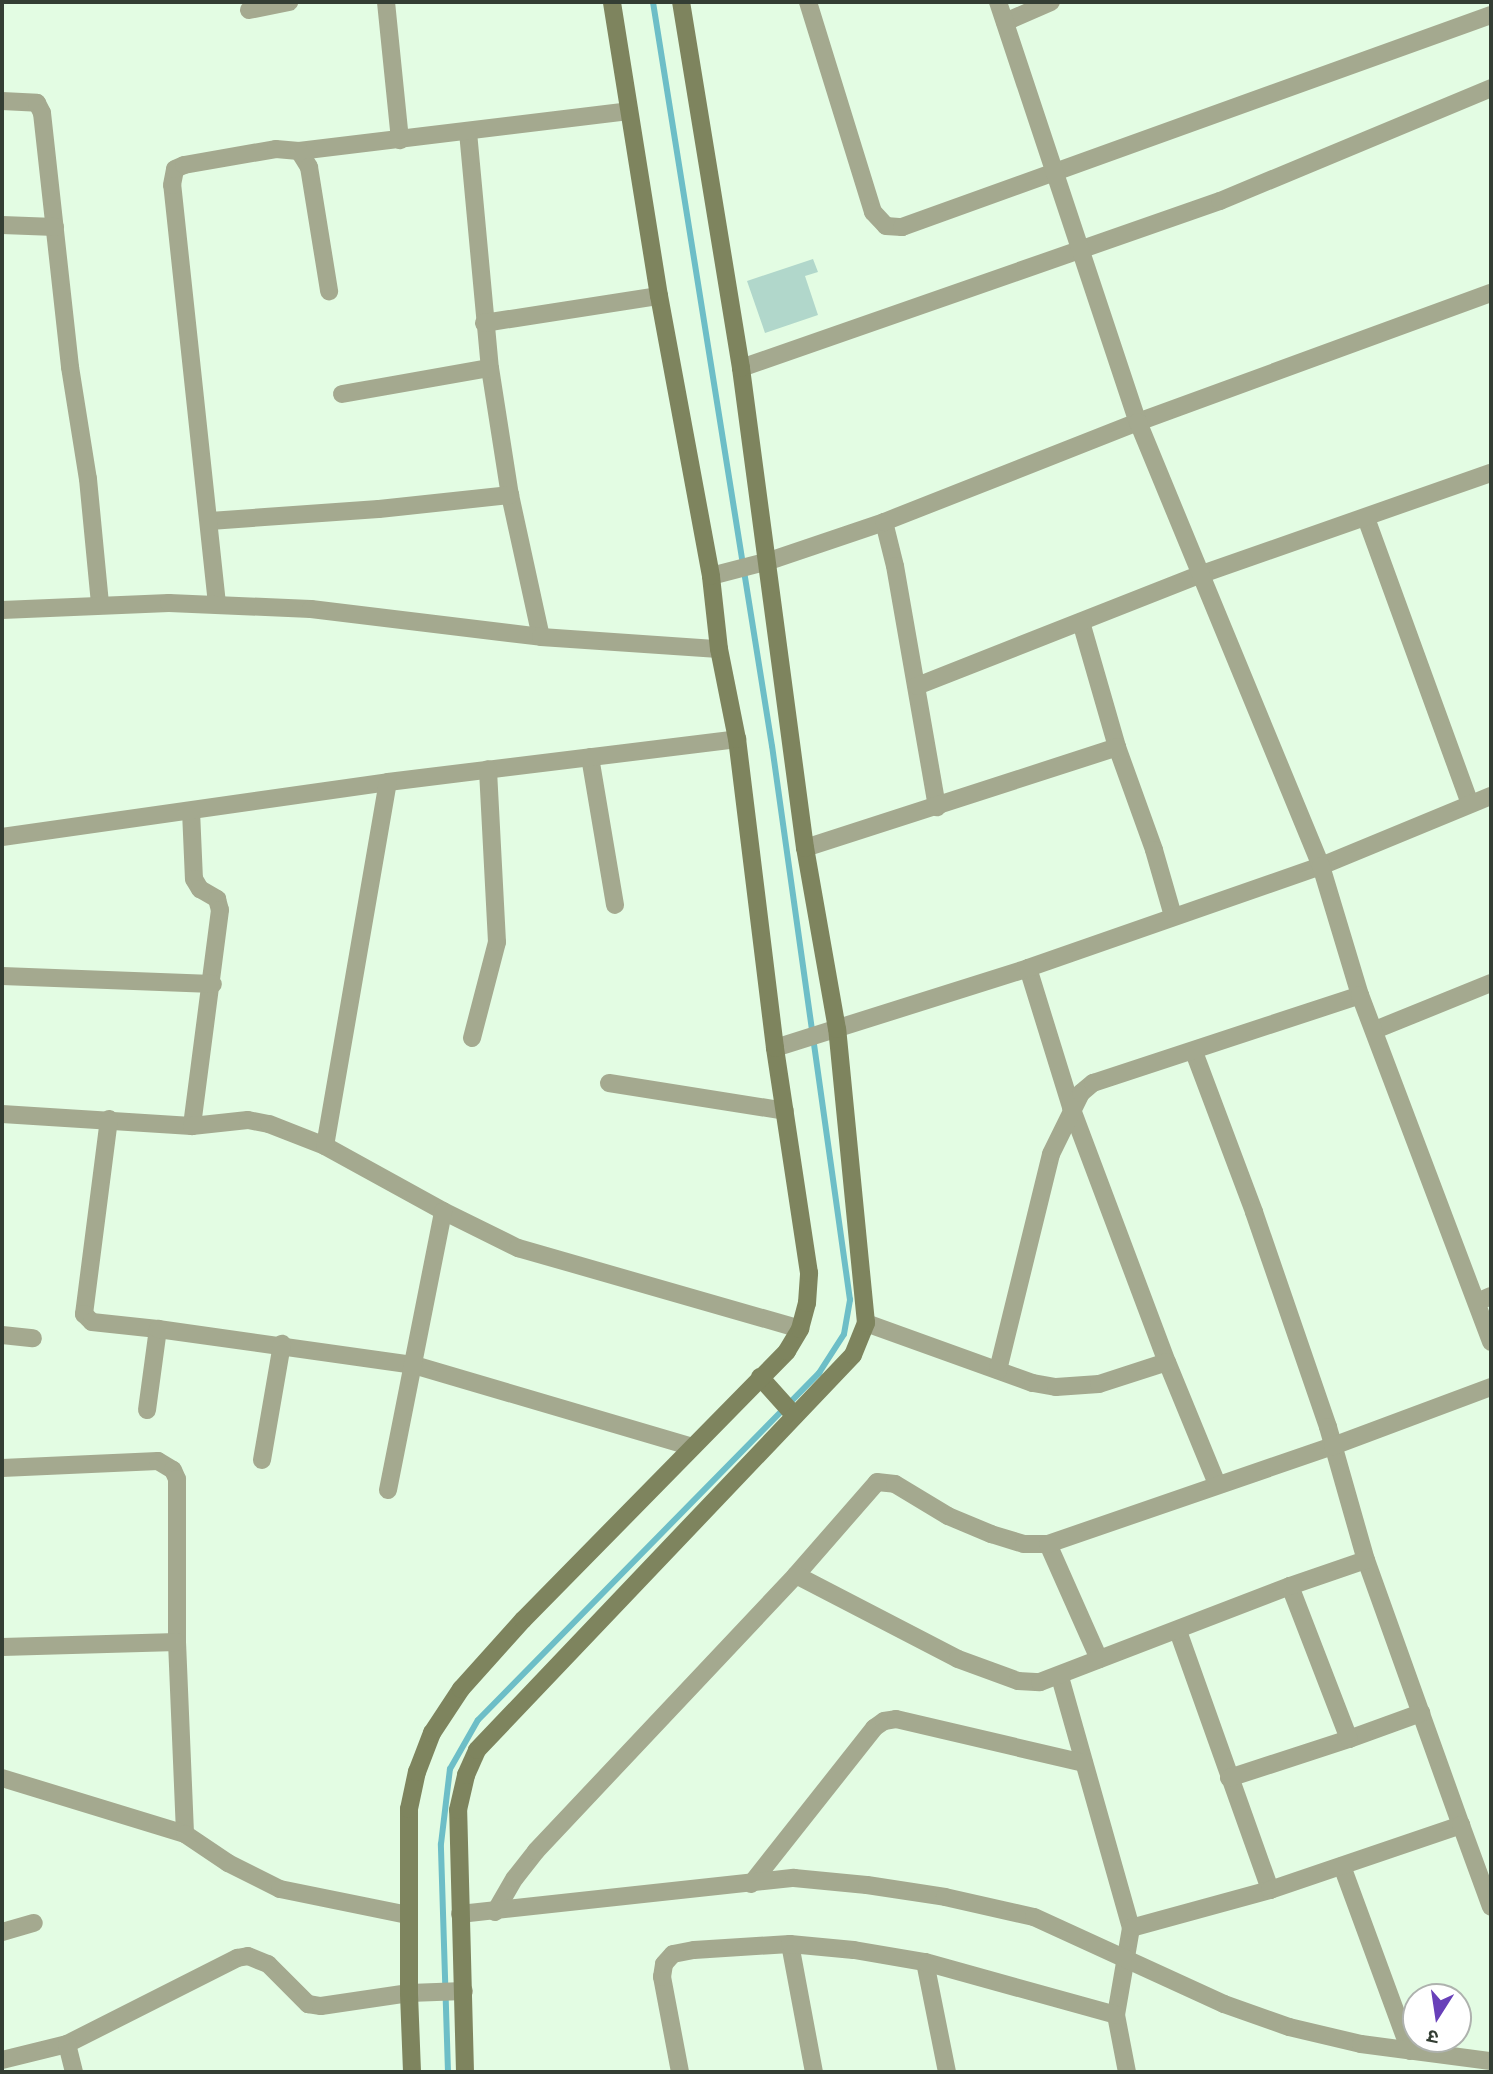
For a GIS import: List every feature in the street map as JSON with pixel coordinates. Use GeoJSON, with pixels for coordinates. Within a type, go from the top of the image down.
{"type":"FeatureCollection","features":[{"type":"Feature","properties":{"kind":"main road"},"geometry":{"type":"LineString","coordinates":[[412,2072],[415,1992],[408,1915],[409,1809],[417,1772],[444,1709],[523,1620],[692,1447],[766,1383],[800,1329],[807,1303],[809,1273],[785,1111],[782,1046],[737,739],[719,649],[719,574],[659,296],[612,2]]}},
{"type":"Feature","properties":{"kind":"main road"},"geometry":{"type":"LineString","coordinates":[[465,2072],[459,1991],[458,1810],[477,1750],[792,1413],[853,1355],[866,1323],[837,1029],[804,848],[763,563],[741,368],[681,2]]}},
{"type":"Feature","properties":{"kind":"main road"},"geometry":{"type":"LineString","coordinates":[[766,1383],[792,1413]]}},
{"type":"Feature","properties":{"kind":"street"},"geometry":{"type":"LineString","coordinates":[[249,10],[289,2]]}},
{"type":"Feature","properties":{"kind":"street"},"geometry":{"type":"LineString","coordinates":[[386,2],[400,140]]}},
{"type":"Feature","properties":{"kind":"street"},"geometry":{"type":"LineString","coordinates":[[808,2],[873,212],[886,226],[902,227],[1491,15]]}},
{"type":"Feature","properties":{"kind":"street"},"geometry":{"type":"LineString","coordinates":[[998,2],[1138,422],[1321,866],[1360,995],[1484,1299],[1491,1342]]}},
{"type":"Feature","properties":{"kind":"street"},"geometry":{"type":"LineString","coordinates":[[1004,22],[1051,2]]}},
{"type":"Feature","properties":{"kind":"street"},"geometry":{"type":"LineString","coordinates":[[741,368],[1220,201],[1491,88]]}},
{"type":"Feature","properties":{"kind":"street"},"geometry":{"type":"LineString","coordinates":[[2,101],[40,105],[70,367],[88,478],[100,604]]}},
{"type":"Feature","properties":{"kind":"street"},"geometry":{"type":"LineString","coordinates":[[217,604],[172,176],[175,169],[184,165],[276,149],[299,151],[629,111]]}},
{"type":"Feature","properties":{"kind":"street"},"geometry":{"type":"LineString","coordinates":[[468,132],[490,368],[510,495],[541,637]]}},
{"type":"Feature","properties":{"kind":"street"},"geometry":{"type":"LineString","coordinates":[[299,151],[309,167],[329,291]]}},
{"type":"Feature","properties":{"kind":"street"},"geometry":{"type":"LineString","coordinates":[[2,225],[55,227]]}},
{"type":"Feature","properties":{"kind":"street"},"geometry":{"type":"LineString","coordinates":[[719,574],[763,563],[884,522],[1138,422],[1491,293]]}},
{"type":"Feature","properties":{"kind":"street"},"geometry":{"type":"LineString","coordinates":[[484,323],[659,296]]}},
{"type":"Feature","properties":{"kind":"street"},"geometry":{"type":"LineString","coordinates":[[342,394],[490,368]]}},
{"type":"Feature","properties":{"kind":"street"},"geometry":{"type":"LineString","coordinates":[[917,686],[1202,574],[1491,473]]}},
{"type":"Feature","properties":{"kind":"street"},"geometry":{"type":"LineString","coordinates":[[210,521],[379,509],[510,495]]}},
{"type":"Feature","properties":{"kind":"street"},"geometry":{"type":"LineString","coordinates":[[1366,518],[1470,803]]}},
{"type":"Feature","properties":{"kind":"street"},"geometry":{"type":"LineString","coordinates":[[884,522],[917,686],[937,807]]}},
{"type":"Feature","properties":{"kind":"street"},"geometry":{"type":"LineString","coordinates":[[2,610],[100,604],[217,604],[384,616],[541,637],[719,649]]}},
{"type":"Feature","properties":{"kind":"street"},"geometry":{"type":"LineString","coordinates":[[1081,622],[1117,747],[1154,850],[1173,916]]}},
{"type":"Feature","properties":{"kind":"street"},"geometry":{"type":"LineString","coordinates":[[2,836],[388,782],[737,739]]}},
{"type":"Feature","properties":{"kind":"street"},"geometry":{"type":"LineString","coordinates":[[804,848],[1117,747]]}},
{"type":"Feature","properties":{"kind":"street"},"geometry":{"type":"LineString","coordinates":[[590,757],[615,905]]}},
{"type":"Feature","properties":{"kind":"street"},"geometry":{"type":"LineString","coordinates":[[472,1038],[497,942],[488,769]]}},
{"type":"Feature","properties":{"kind":"street"},"geometry":{"type":"LineString","coordinates":[[325,1146],[388,782]]}},
{"type":"Feature","properties":{"kind":"street"},"geometry":{"type":"LineString","coordinates":[[782,1046],[1028,968],[1321,866],[1491,796]]}},
{"type":"Feature","properties":{"kind":"street"},"geometry":{"type":"LineString","coordinates":[[191,811],[194,879],[200,890],[217,899],[220,910],[213,984],[192,1126]]}},
{"type":"Feature","properties":{"kind":"street"},"geometry":{"type":"LineString","coordinates":[[1028,968],[1072,1107],[1167,1362],[1217,1484]]}},
{"type":"Feature","properties":{"kind":"street"},"geometry":{"type":"LineString","coordinates":[[2,976],[213,984]]}},
{"type":"Feature","properties":{"kind":"street"},"geometry":{"type":"LineString","coordinates":[[1375,1030],[1491,983]]}},
{"type":"Feature","properties":{"kind":"street"},"geometry":{"type":"LineString","coordinates":[[998,1370],[1051,1154],[1080,1093],[1093,1083],[1194,1052],[1360,995]]}},
{"type":"Feature","properties":{"kind":"street"},"geometry":{"type":"LineString","coordinates":[[1194,1052],[1254,1212],[1333,1446],[1366,1560],[1491,1907]]}},
{"type":"Feature","properties":{"kind":"street"},"geometry":{"type":"LineString","coordinates":[[609,1083],[785,1111]]}},
{"type":"Feature","properties":{"kind":"street"},"geometry":{"type":"LineString","coordinates":[[2,1114],[192,1126],[257,1121],[325,1146],[443,1212],[518,1248],[800,1329]]}},
{"type":"Feature","properties":{"kind":"street"},"geometry":{"type":"LineString","coordinates":[[109,1119],[85,1314],[92,1322],[282,1345],[414,1365],[692,1447]]}},
{"type":"Feature","properties":{"kind":"street"},"geometry":{"type":"LineString","coordinates":[[388,1490],[443,1212]]}},
{"type":"Feature","properties":{"kind":"street"},"geometry":{"type":"LineString","coordinates":[[866,1323],[1033,1383],[1072,1386],[1099,1384],[1167,1362]]}},
{"type":"Feature","properties":{"kind":"street"},"geometry":{"type":"LineString","coordinates":[[147,1410],[158,1329]]}},
{"type":"Feature","properties":{"kind":"street"},"geometry":{"type":"LineString","coordinates":[[2,1335],[33,1338]]}},
{"type":"Feature","properties":{"kind":"street"},"geometry":{"type":"LineString","coordinates":[[262,1460],[282,1345]]}},
{"type":"Feature","properties":{"kind":"street"},"geometry":{"type":"LineString","coordinates":[[495,1912],[515,1878],[536,1851],[796,1575],[868,1489],[883,1481],[895,1484],[947,1516],[991,1534],[1024,1544],[1048,1544],[1333,1446],[1491,1387]]}},
{"type":"Feature","properties":{"kind":"street"},"geometry":{"type":"LineString","coordinates":[[2,1468],[158,1461],[167,1463],[177,1479],[177,1642],[185,1834]]}},
{"type":"Feature","properties":{"kind":"street"},"geometry":{"type":"LineString","coordinates":[[1048,1544],[1099,1660]]}},
{"type":"Feature","properties":{"kind":"street"},"geometry":{"type":"LineString","coordinates":[[796,1575],[958,1659],[1002,1676],[1040,1682],[1060,1677],[1290,1586],[1366,1560]]}},
{"type":"Feature","properties":{"kind":"street"},"geometry":{"type":"LineString","coordinates":[[1290,1586],[1349,1739]]}},
{"type":"Feature","properties":{"kind":"street"},"geometry":{"type":"LineString","coordinates":[[1178,1631],[1270,1890]]}},
{"type":"Feature","properties":{"kind":"street"},"geometry":{"type":"LineString","coordinates":[[2,1647],[177,1642]]}},
{"type":"Feature","properties":{"kind":"street"},"geometry":{"type":"LineString","coordinates":[[1060,1677],[1131,1928],[1117,2010],[1127,2072]]}},
{"type":"Feature","properties":{"kind":"street"},"geometry":{"type":"LineString","coordinates":[[1228,1778],[1421,1713]]}},
{"type":"Feature","properties":{"kind":"street"},"geometry":{"type":"LineString","coordinates":[[751,1884],[874,1728],[884,1721],[896,1719],[1084,1763]]}},
{"type":"Feature","properties":{"kind":"street"},"geometry":{"type":"LineString","coordinates":[[2,1778],[185,1834],[228,1863],[280,1889],[408,1915]]}},
{"type":"Feature","properties":{"kind":"street"},"geometry":{"type":"LineString","coordinates":[[1131,1928],[1270,1890],[1461,1825]]}},
{"type":"Feature","properties":{"kind":"street"},"geometry":{"type":"LineString","coordinates":[[1342,1866],[1402,2029]]}},
{"type":"Feature","properties":{"kind":"street"},"geometry":{"type":"LineString","coordinates":[[460,1914],[794,1878],[945,1897],[1034,1917],[1123,1965],[1289,2028],[1402,2049]]}},
{"type":"Feature","properties":{"kind":"street"},"geometry":{"type":"LineString","coordinates":[[2,1931],[34,1923]]}},
{"type":"Feature","properties":{"kind":"street"},"geometry":{"type":"LineString","coordinates":[[680,2072],[662,1977],[668,1959],[673,1954],[694,1950],[790,1944],[854,1950],[925,1962],[1117,2010]]}},
{"type":"Feature","properties":{"kind":"street"},"geometry":{"type":"LineString","coordinates":[[790,1944],[814,2072]]}},
{"type":"Feature","properties":{"kind":"street"},"geometry":{"type":"LineString","coordinates":[[2,2060],[67,2044],[237,1958],[248,1956],[268,1964],[308,2004],[321,2006],[415,1992],[459,1991]]}},
{"type":"Feature","properties":{"kind":"street"},"geometry":{"type":"LineString","coordinates":[[925,1962],[947,2072]]}},
{"type":"Feature","properties":{"kind":"street"},"geometry":{"type":"LineString","coordinates":[[67,2044],[74,2072]]}},
{"type":"Feature","properties":{"kind":"street"},"geometry":{"type":"LineString","coordinates":[[1426,2053],[1491,2061]]}},
{"type":"Feature","properties":{"kind":"building"},"geometry":{"type":"Polygon","coordinates":[[[813,259],[818,272],[805,276],[818,315],[765,333],[747,281],[813,259]]]}},
{"type":"Feature","properties":{"kind":"waterway"},"geometry":{"type":"LineString","coordinates":[[448,2072],[441,1844],[450,1769],[478,1720],[819,1373],[844,1334],[850,1300],[772,746],[653,2]]}}]}
